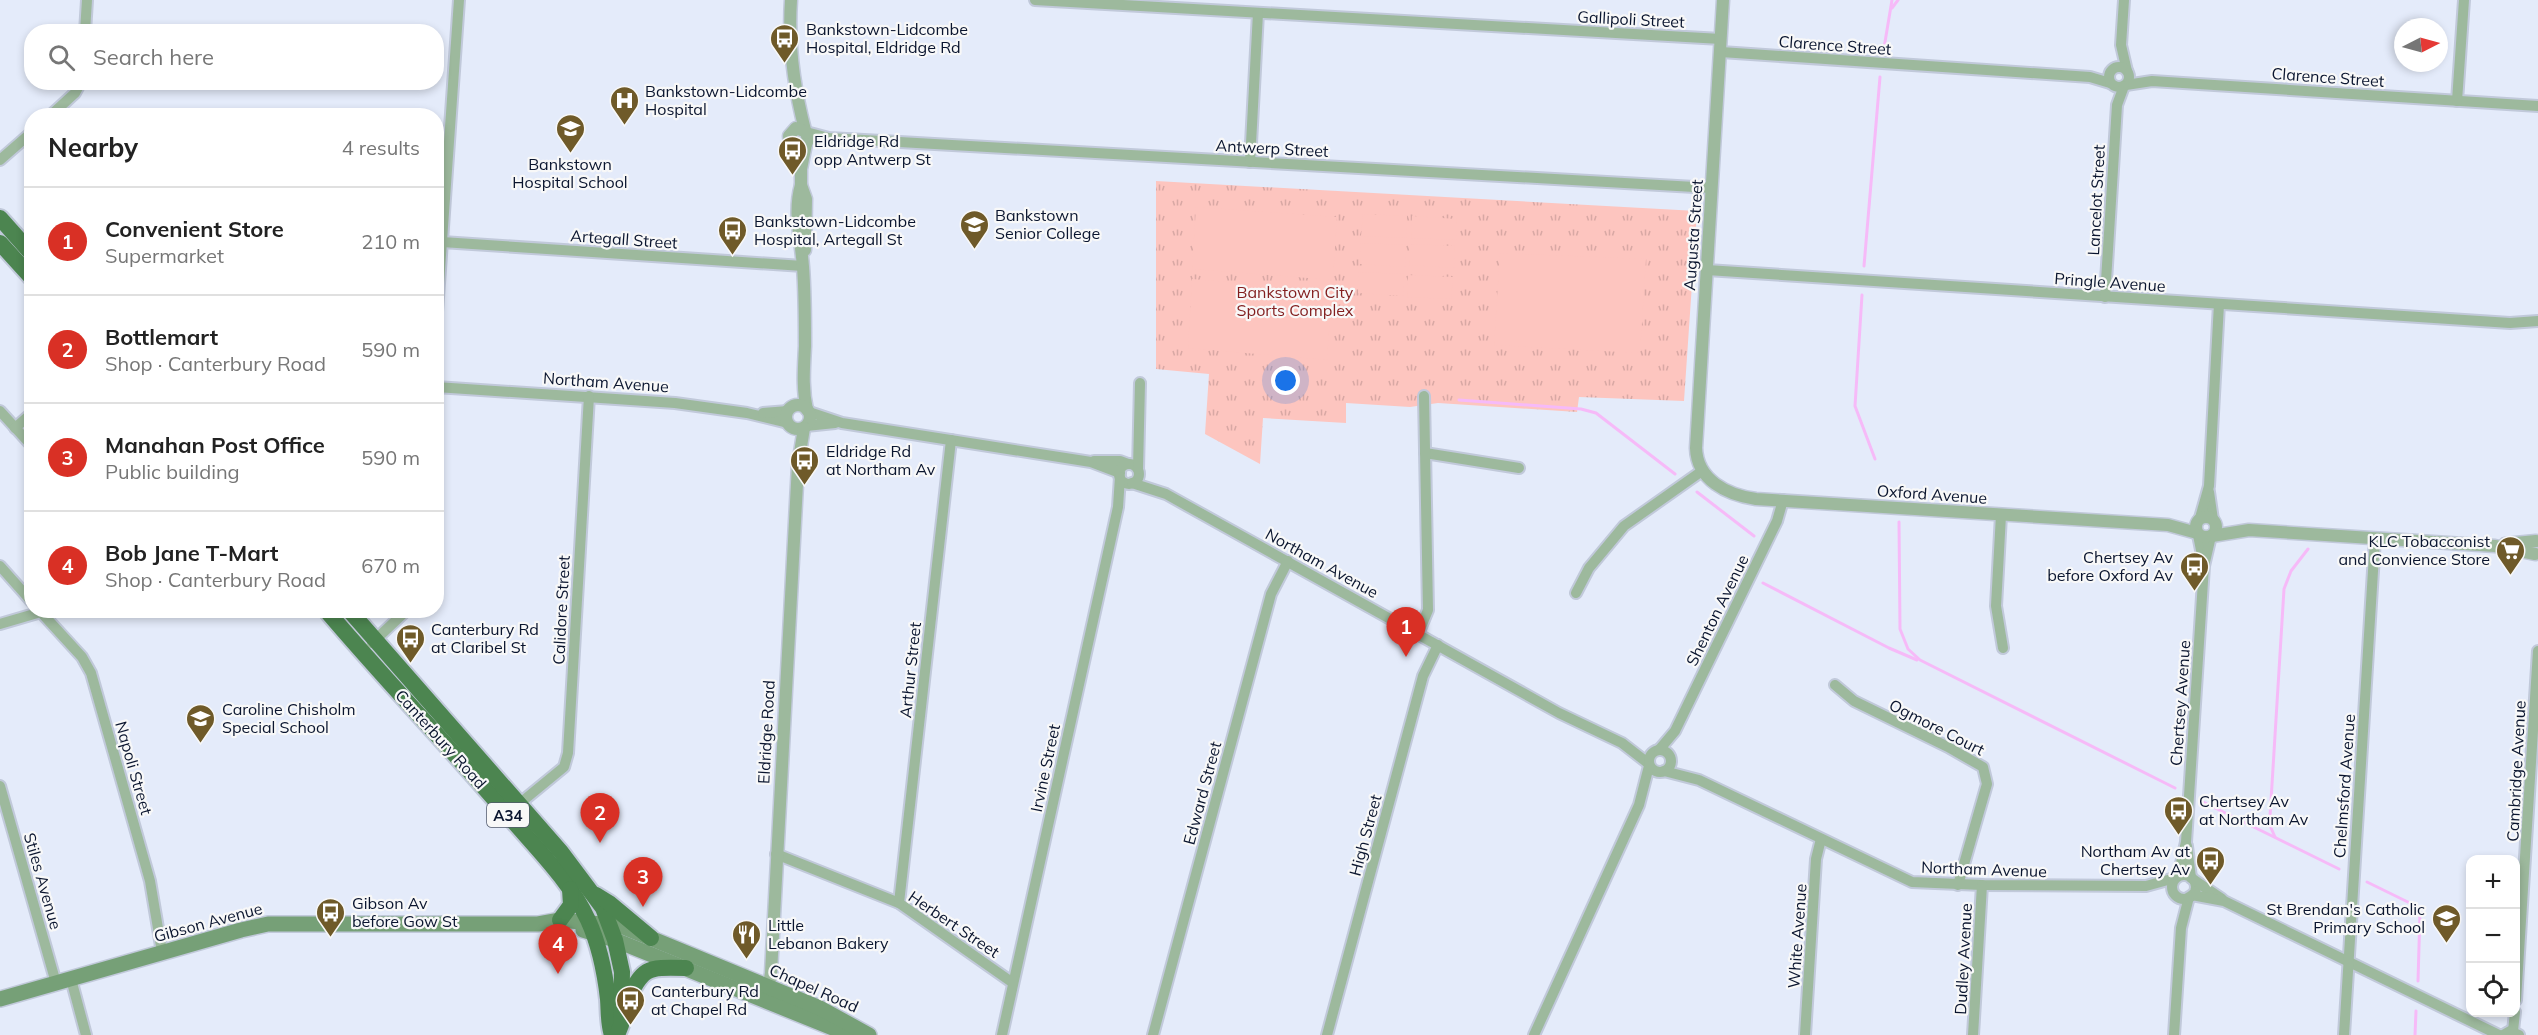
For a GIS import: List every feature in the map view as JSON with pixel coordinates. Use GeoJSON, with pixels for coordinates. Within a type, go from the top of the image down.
{"type":"FeatureCollection","features":[{"type":"Feature","properties":{"kind":"highway"},"geometry":{"type":"LineString","coordinates":[[0,218],[24,245]]}},
{"type":"Feature","properties":{"kind":"highway"},"geometry":{"type":"LineString","coordinates":[[0,243],[24,269]]}},
{"type":"Feature","properties":{"kind":"highway","name":"Canterbury Road"},"geometry":{"type":"LineString","coordinates":[[333,618],[459,758],[570,889],[590,927],[606,982],[609,1026],[614,1035],[621,1025],[622,972],[603,908],[561,852],[356,618]]}},
{"type":"Feature","properties":{"kind":"highway"},"geometry":{"type":"LineString","coordinates":[[560,920],[571,905],[570,889]]}},
{"type":"Feature","properties":{"kind":"highway"},"geometry":{"type":"LineString","coordinates":[[593,894],[609,903],[651,938]]}},
{"type":"Feature","properties":{"kind":"highway"},"geometry":{"type":"LineString","coordinates":[[622,1010],[637,980],[648,971],[658,968],[686,968]]}},
{"type":"Feature","properties":{"kind":"main road","name":"Gibson Avenue"},"geometry":{"type":"LineString","coordinates":[[538,924],[560,920],[612,932]]}},
{"type":"Feature","properties":{"kind":"main road","name":"Gibson Avenue"},"geometry":{"type":"LineString","coordinates":[[0,999],[248,928],[275,924],[538,924],[590,927]]}},
{"type":"Feature","properties":{"kind":"main road","name":"Chapel Road"},"geometry":{"type":"LineString","coordinates":[[612,932],[621,926],[651,938],[850,1035]]}},
{"type":"Feature","properties":{"kind":"main road","name":"Chapel Road"},"geometry":{"type":"LineString","coordinates":[[612,932],[686,968],[839,1017],[869,1035]]}},
{"type":"Feature","properties":{"kind":"street"},"geometry":{"type":"LineString","coordinates":[[86,24],[87,0]]}},
{"type":"Feature","properties":{"kind":"street"},"geometry":{"type":"LineString","coordinates":[[444,214],[459,0]]}},
{"type":"Feature","properties":{"kind":"street","name":"Eldridge Road"},"geometry":{"type":"LineString","coordinates":[[767,994],[798,465],[795,421],[803,378],[805,340],[803,266],[798,235],[797,199],[801,185],[803,136],[796,98],[789,27],[782,0]]}},
{"type":"Feature","properties":{"kind":"street","name":"Eldridge Road"},"geometry":{"type":"LineString","coordinates":[[789,27],[791,0]]}},
{"type":"Feature","properties":{"kind":"street","name":"Gallipoli Street"},"geometry":{"type":"LineString","coordinates":[[1035,0],[1721,39]]}},
{"type":"Feature","properties":{"kind":"street","name":"Augusta Street"},"geometry":{"type":"LineString","coordinates":[[1702,471],[1697,459],[1696,448],[1723,0]]}},
{"type":"Feature","properties":{"kind":"street"},"geometry":{"type":"LineString","coordinates":[[2121,45],[2129,79],[2125,86],[2117,88],[2111,84],[2112,70],[2121,45],[2124,0]]}},
{"type":"Feature","properties":{"kind":"street"},"geometry":{"type":"LineString","coordinates":[[2457,101],[2463,0]]}},
{"type":"Feature","properties":{"kind":"street"},"geometry":{"type":"LineString","coordinates":[[1250,162],[1258,13]]}},
{"type":"Feature","properties":{"kind":"street","name":"Clarence Street"},"geometry":{"type":"LineString","coordinates":[[1721,52],[2090,77],[2111,84]]}},
{"type":"Feature","properties":{"kind":"street"},"geometry":{"type":"LineString","coordinates":[[2112,70],[2120,67],[2127,72]]}},
{"type":"Feature","properties":{"kind":"street","name":"Clarence Street"},"geometry":{"type":"LineString","coordinates":[[2090,77],[2112,70]]}},
{"type":"Feature","properties":{"kind":"street","name":"Clarence Street"},"geometry":{"type":"LineString","coordinates":[[2127,72],[2152,81]]}},
{"type":"Feature","properties":{"kind":"street","name":"Clarence Street"},"geometry":{"type":"LineString","coordinates":[[2125,86],[2152,81],[2538,106]]}},
{"type":"Feature","properties":{"kind":"street","name":"Lancelot Street"},"geometry":{"type":"LineString","coordinates":[[2111,84],[2117,105]]}},
{"type":"Feature","properties":{"kind":"street","name":"Lancelot Street"},"geometry":{"type":"LineString","coordinates":[[2105,297],[2117,105],[2125,86]]}},
{"type":"Feature","properties":{"kind":"street"},"geometry":{"type":"LineString","coordinates":[[59,108],[77,90]]}},
{"type":"Feature","properties":{"kind":"street","name":"Eldridge Road"},"geometry":{"type":"LineString","coordinates":[[801,169],[792,145],[800,148],[803,136]]}},
{"type":"Feature","properties":{"kind":"street","name":"Antwerp Street"},"geometry":{"type":"LineString","coordinates":[[803,136],[1712,188]]}},
{"type":"Feature","properties":{"kind":"street"},"geometry":{"type":"LineString","coordinates":[[0,160],[24,139]]}},
{"type":"Feature","properties":{"kind":"street","name":"Artegall Street"},"geometry":{"type":"LineString","coordinates":[[444,242],[803,266]]}},
{"type":"Feature","properties":{"kind":"street","name":"Pringle Avenue"},"geometry":{"type":"LineString","coordinates":[[1707,270],[2510,323],[2538,321]]}},
{"type":"Feature","properties":{"kind":"street"},"geometry":{"type":"LineString","coordinates":[[2212,536],[2216,527],[2209,486],[2219,304]]}},
{"type":"Feature","properties":{"kind":"street","name":"Pringle Avenue"},"geometry":{"type":"LineString","coordinates":[[2510,323],[2538,329]]}},
{"type":"Feature","properties":{"kind":"street","name":"Eldridge Road"},"geometry":{"type":"LineString","coordinates":[[803,378],[808,411]]}},
{"type":"Feature","properties":{"kind":"street"},"geometry":{"type":"LineString","coordinates":[[1134,468],[1122,468],[1120,475],[1124,482],[1131,483],[1137,480],[1134,468],[1138,440],[1140,383]]}},
{"type":"Feature","properties":{"kind":"street","name":"Northam Avenue"},"geometry":{"type":"LineString","coordinates":[[444,388],[450,390],[462,387],[675,403],[795,421],[842,423],[1091,462],[1120,461],[1134,468],[1166,494],[1559,713],[1622,743],[1649,765]]}},
{"type":"Feature","properties":{"kind":"street","name":"Calidore Street"},"geometry":{"type":"LineString","coordinates":[[519,804],[564,767],[568,753],[589,396]]}},
{"type":"Feature","properties":{"kind":"street"},"geometry":{"type":"LineString","coordinates":[[1418,634],[1428,610],[1424,396]]}},
{"type":"Feature","properties":{"kind":"street"},"geometry":{"type":"LineString","coordinates":[[795,421],[801,406],[808,411]]}},
{"type":"Feature","properties":{"kind":"street"},"geometry":{"type":"LineString","coordinates":[[0,411],[24,438]]}},
{"type":"Feature","properties":{"kind":"street","name":"Northam Avenue"},"geometry":{"type":"LineString","coordinates":[[808,411],[842,423]]}},
{"type":"Feature","properties":{"kind":"street"},"geometry":{"type":"LineString","coordinates":[[15,428],[24,420]]}},
{"type":"Feature","properties":{"kind":"street","name":"Arthur Street"},"geometry":{"type":"LineString","coordinates":[[899,903],[951,440]]}},
{"type":"Feature","properties":{"kind":"street"},"geometry":{"type":"LineString","coordinates":[[1425,453],[1519,468]]}},
{"type":"Feature","properties":{"kind":"street","name":"Northam Avenue"},"geometry":{"type":"LineString","coordinates":[[1091,462],[1120,475]]}},
{"type":"Feature","properties":{"kind":"street"},"geometry":{"type":"LineString","coordinates":[[1576,593],[1589,568],[1624,526],[1702,471]]}},
{"type":"Feature","properties":{"kind":"street","name":"Oxford Avenue"},"geometry":{"type":"LineString","coordinates":[[1702,471],[1714,483],[1735,494],[1749,498],[2168,525],[2198,534]]}},
{"type":"Feature","properties":{"kind":"street","name":"Irvine Street"},"geometry":{"type":"LineString","coordinates":[[1002,1035],[1118,507],[1120,475]]}},
{"type":"Feature","properties":{"kind":"street","name":"Northam Avenue"},"geometry":{"type":"LineString","coordinates":[[1131,483],[1166,494]]}},
{"type":"Feature","properties":{"kind":"street","name":"Irvine Street"},"geometry":{"type":"LineString","coordinates":[[1118,507],[1131,483]]}},
{"type":"Feature","properties":{"kind":"street"},"geometry":{"type":"LineString","coordinates":[[2209,486],[2200,519],[2195,527],[2198,534],[2203,537],[2249,530]]}},
{"type":"Feature","properties":{"kind":"street","name":"Shenton Avenue"},"geometry":{"type":"LineString","coordinates":[[1658,750],[1675,731],[1778,521],[1783,501]]}},
{"type":"Feature","properties":{"kind":"street"},"geometry":{"type":"LineString","coordinates":[[2001,514],[1996,606],[2003,648]]}},
{"type":"Feature","properties":{"kind":"street"},"geometry":{"type":"LineString","coordinates":[[2200,519],[2206,517],[2249,530],[2375,539],[2494,546],[2537,540]]}},
{"type":"Feature","properties":{"kind":"street","name":"Oxford Avenue"},"geometry":{"type":"LineString","coordinates":[[2168,525],[2200,519]]}},
{"type":"Feature","properties":{"kind":"street","name":"Chertsey Avenue"},"geometry":{"type":"LineString","coordinates":[[2198,534],[2204,566]]}},
{"type":"Feature","properties":{"kind":"street","name":"Chertsey Avenue"},"geometry":{"type":"LineString","coordinates":[[2177,877],[2186,842],[2204,566],[2212,536]]}},
{"type":"Feature","properties":{"kind":"street","name":"Chelmsford Avenue"},"geometry":{"type":"LineString","coordinates":[[2344,1035],[2375,539]]}},
{"type":"Feature","properties":{"kind":"street"},"geometry":{"type":"LineString","coordinates":[[2537,540],[2533,547],[2537,558]]}},
{"type":"Feature","properties":{"kind":"street"},"geometry":{"type":"LineString","coordinates":[[2494,546],[2537,558]]}},
{"type":"Feature","properties":{"kind":"street","name":"Edward Street"},"geometry":{"type":"LineString","coordinates":[[1153,1035],[1271,594],[1288,561]]}},
{"type":"Feature","properties":{"kind":"street"},"geometry":{"type":"LineString","coordinates":[[0,566],[24,593]]}},
{"type":"Feature","properties":{"kind":"street"},"geometry":{"type":"LineString","coordinates":[[0,624],[24,616]]}},
{"type":"Feature","properties":{"kind":"street","name":"Napoli Street"},"geometry":{"type":"LineString","coordinates":[[46,618],[82,657],[91,673],[150,881],[162,952]]}},
{"type":"Feature","properties":{"kind":"street"},"geometry":{"type":"LineString","coordinates":[[362,653],[399,618]]}},
{"type":"Feature","properties":{"kind":"street","name":"High Street"},"geometry":{"type":"LineString","coordinates":[[1327,1035],[1423,676],[1438,645]]}},
{"type":"Feature","properties":{"kind":"street","name":"Cambridge Avenue"},"geometry":{"type":"LineString","coordinates":[[2518,963],[2538,651]]}},
{"type":"Feature","properties":{"kind":"street","name":"Ogmore Court"},"geometry":{"type":"LineString","coordinates":[[1835,686],[1854,701],[1948,747],[1983,767],[1987,784],[1958,885]]}},
{"type":"Feature","properties":{"kind":"street","name":"Shenton Avenue"},"geometry":{"type":"LineString","coordinates":[[1671,758],[1675,731]]}},
{"type":"Feature","properties":{"kind":"street","name":"Northam Avenue"},"geometry":{"type":"LineString","coordinates":[[1622,743],[1658,750]]}},
{"type":"Feature","properties":{"kind":"street"},"geometry":{"type":"LineString","coordinates":[[1534,1035],[1639,805],[1649,757],[1658,750],[1665,751],[1671,758],[1670,765],[1639,805]]}},
{"type":"Feature","properties":{"kind":"street","name":"Northam Avenue"},"geometry":{"type":"LineString","coordinates":[[1671,758],[1699,780],[1912,882],[1958,885],[2146,886],[2174,894]]}},
{"type":"Feature","properties":{"kind":"street"},"geometry":{"type":"LineString","coordinates":[[1649,765],[1656,772],[1663,772]]}},
{"type":"Feature","properties":{"kind":"street","name":"Northam Avenue"},"geometry":{"type":"LineString","coordinates":[[1663,772],[1699,780]]}},
{"type":"Feature","properties":{"kind":"street","name":"Stiles Avenue"},"geometry":{"type":"LineString","coordinates":[[0,786],[64,981],[86,1035]]}},
{"type":"Feature","properties":{"kind":"street","name":"White Avenue"},"geometry":{"type":"LineString","coordinates":[[1805,1035],[1816,859],[1821,838]]}},
{"type":"Feature","properties":{"kind":"street","name":"Chertsey Avenue"},"geometry":{"type":"LineString","coordinates":[[2186,842],[2192,879]]}},
{"type":"Feature","properties":{"kind":"street","name":"Herbert Street"},"geometry":{"type":"LineString","coordinates":[[776,854],[899,903],[1013,983]]}},
{"type":"Feature","properties":{"kind":"street"},"geometry":{"type":"LineString","coordinates":[[2181,928],[2172,886],[2177,877],[2186,875],[2224,901],[2348,962],[2509,1034],[2514,1017]]}},
{"type":"Feature","properties":{"kind":"street","name":"Northam Avenue"},"geometry":{"type":"LineString","coordinates":[[2146,886],[2177,877]]}},
{"type":"Feature","properties":{"kind":"street"},"geometry":{"type":"LineString","coordinates":[[2174,1035],[2181,928],[2195,889],[2192,879]]}},
{"type":"Feature","properties":{"kind":"street","name":"Dudley Avenue"},"geometry":{"type":"LineString","coordinates":[[1973,1035],[1982,885]]}},
{"type":"Feature","properties":{"kind":"street"},"geometry":{"type":"LineString","coordinates":[[2174,894],[2182,898],[2191,896],[2224,901]]}},
{"type":"Feature","properties":{"kind":"green space","name":"Bankstown City Sports Complex"},"geometry":{"type":"Polygon","coordinates":[[[1156,181],[1697,211],[1684,401],[1579,397],[1577,412],[1438,403],[1410,407],[1346,403],[1346,423],[1263,418],[1260,464],[1205,434],[1209,374],[1156,369],[1156,181]]]}},
{"type":"Feature","properties":{"kind":"green space"},"geometry":{"type":"Polygon","coordinates":[[[1196,207],[1337,217],[1333,280],[1192,269],[1196,207]]]}},
{"type":"Feature","properties":{"kind":"green space"},"geometry":{"type":"Polygon","coordinates":[[[1363,214],[1407,216],[1406,238],[1361,236],[1363,214]]]}},
{"type":"Feature","properties":{"kind":"green space"},"geometry":{"type":"Polygon","coordinates":[[[1412,216],[1457,219],[1456,240],[1411,238],[1412,216]]]}},
{"type":"Feature","properties":{"kind":"green space"},"geometry":{"type":"Polygon","coordinates":[[[1361,243],[1406,245],[1405,267],[1360,264],[1361,243]]]}},
{"type":"Feature","properties":{"kind":"green space"},"geometry":{"type":"Polygon","coordinates":[[[1410,244],[1455,246],[1454,268],[1409,265],[1410,244]]]}},
{"type":"Feature","properties":{"kind":"green space"},"geometry":{"type":"Polygon","coordinates":[[[1500,253],[1646,259],[1640,353],[1494,345],[1500,253]]]}},
{"type":"Feature","properties":{"kind":"green space"},"geometry":{"type":"Polygon","coordinates":[[[1359,272],[1404,274],[1403,296],[1358,293],[1359,272]]]}},
{"type":"Feature","properties":{"kind":"green space"},"geometry":{"type":"Polygon","coordinates":[[[1408,275],[1453,277],[1451,299],[1407,297],[1408,275]]]}},
{"type":"Feature","properties":{"kind":"green space"},"geometry":{"type":"Polygon","coordinates":[[[1192,279],[1332,290],[1327,360],[1188,348],[1192,279]]]}},
{"type":"Feature","properties":{"kind":"waterway"},"geometry":{"type":"LineString","coordinates":[[1884,48],[1892,0]]}},
{"type":"Feature","properties":{"kind":"waterway"},"geometry":{"type":"LineString","coordinates":[[1892,8],[1898,0]]}},
{"type":"Feature","properties":{"kind":"waterway"},"geometry":{"type":"LineString","coordinates":[[1864,266],[1880,77]]}},
{"type":"Feature","properties":{"kind":"waterway"},"geometry":{"type":"LineString","coordinates":[[1862,295],[1855,406],[1875,459]]}},
{"type":"Feature","properties":{"kind":"waterway"},"geometry":{"type":"LineString","coordinates":[[1459,400],[1581,409],[1596,413],[1675,474]]}},
{"type":"Feature","properties":{"kind":"waterway"},"geometry":{"type":"LineString","coordinates":[[1697,492],[1754,536]]}},
{"type":"Feature","properties":{"kind":"waterway"},"geometry":{"type":"LineString","coordinates":[[1899,522],[1900,629],[1908,649],[1920,660],[2175,788]]}},
{"type":"Feature","properties":{"kind":"waterway"},"geometry":{"type":"LineString","coordinates":[[2275,837],[2270,817],[2284,589],[2291,571],[2308,549]]}},
{"type":"Feature","properties":{"kind":"waterway"},"geometry":{"type":"LineString","coordinates":[[1763,583],[1917,660]]}},
{"type":"Feature","properties":{"kind":"waterway"},"geometry":{"type":"LineString","coordinates":[[2203,802],[2339,869]]}},
{"type":"Feature","properties":{"kind":"waterway"},"geometry":{"type":"LineString","coordinates":[[2367,882],[2416,906],[2420,912],[2418,981]]}},
{"type":"Feature","properties":{"kind":"waterway"},"geometry":{"type":"LineString","coordinates":[[2415,1035],[2416,1011]]}},
{"type":"Feature","properties":{"kind":"place","name":"Bankstown-Lidcombe Hospital, Eldridge Rd"},"geometry":{"type":"Point","coordinates":[785,64]}},
{"type":"Feature","properties":{"kind":"place","name":"Bankstown-Lidcombe Hospital"},"geometry":{"type":"Point","coordinates":[624,126]}},
{"type":"Feature","properties":{"kind":"place","name":"Bankstown Hospital School"},"geometry":{"type":"Point","coordinates":[570,154]}},
{"type":"Feature","properties":{"kind":"place","name":"Eldridge Rd opp Antwerp St"},"geometry":{"type":"Point","coordinates":[793,176]}},
{"type":"Feature","properties":{"kind":"place","name":"Bankstown Senior College"},"geometry":{"type":"Point","coordinates":[974,250]}},
{"type":"Feature","properties":{"kind":"place","name":"Bankstown-Lidcombe Hospital, Artegall St"},"geometry":{"type":"Point","coordinates":[733,256]}},
{"type":"Feature","properties":{"kind":"place","name":"Eldridge Rd at Northam Av"},"geometry":{"type":"Point","coordinates":[805,486]}},
{"type":"Feature","properties":{"kind":"place","name":"KLC Tobacconist and Convience Store"},"geometry":{"type":"Point","coordinates":[2511,576]}},
{"type":"Feature","properties":{"kind":"place","name":"Chertsey Av before Oxford Av"},"geometry":{"type":"Point","coordinates":[2194,592]}},
{"type":"Feature","properties":{"kind":"place","name":"Convenient Store"},"geometry":{"type":"Point","coordinates":[1406,657]}},
{"type":"Feature","properties":{"kind":"place","name":"Canterbury Rd at Claribel St"},"geometry":{"type":"Point","coordinates":[410,664]}},
{"type":"Feature","properties":{"kind":"place","name":"Caroline Chisholm Special School"},"geometry":{"type":"Point","coordinates":[201,744]}},
{"type":"Feature","properties":{"kind":"place","name":"Chertsey Av at Northam Av"},"geometry":{"type":"Point","coordinates":[2178,836]}},
{"type":"Feature","properties":{"kind":"place","name":"Bottlemart"},"geometry":{"type":"Point","coordinates":[600,843]}},
{"type":"Feature","properties":{"kind":"place","name":"Northam Av at Chertsey Av"},"geometry":{"type":"Point","coordinates":[2211,886]}},
{"type":"Feature","properties":{"kind":"place","name":"Manahan Post Office"},"geometry":{"type":"Point","coordinates":[643,907]}},
{"type":"Feature","properties":{"kind":"place","name":"Gibson Av before Gow St"},"geometry":{"type":"Point","coordinates":[331,938]}},
{"type":"Feature","properties":{"kind":"place","name":"St Brendan's Catholic Primary School"},"geometry":{"type":"Point","coordinates":[2446,944]}},
{"type":"Feature","properties":{"kind":"place","name":"Little Lebanon Bakery"},"geometry":{"type":"Point","coordinates":[747,960]}},
{"type":"Feature","properties":{"kind":"place","name":"Bob Jane T-Mart"},"geometry":{"type":"Point","coordinates":[558,974]}},
{"type":"Feature","properties":{"kind":"place","name":"Canterbury Rd at Chapel Rd"},"geometry":{"type":"Point","coordinates":[630,1026]}}]}
